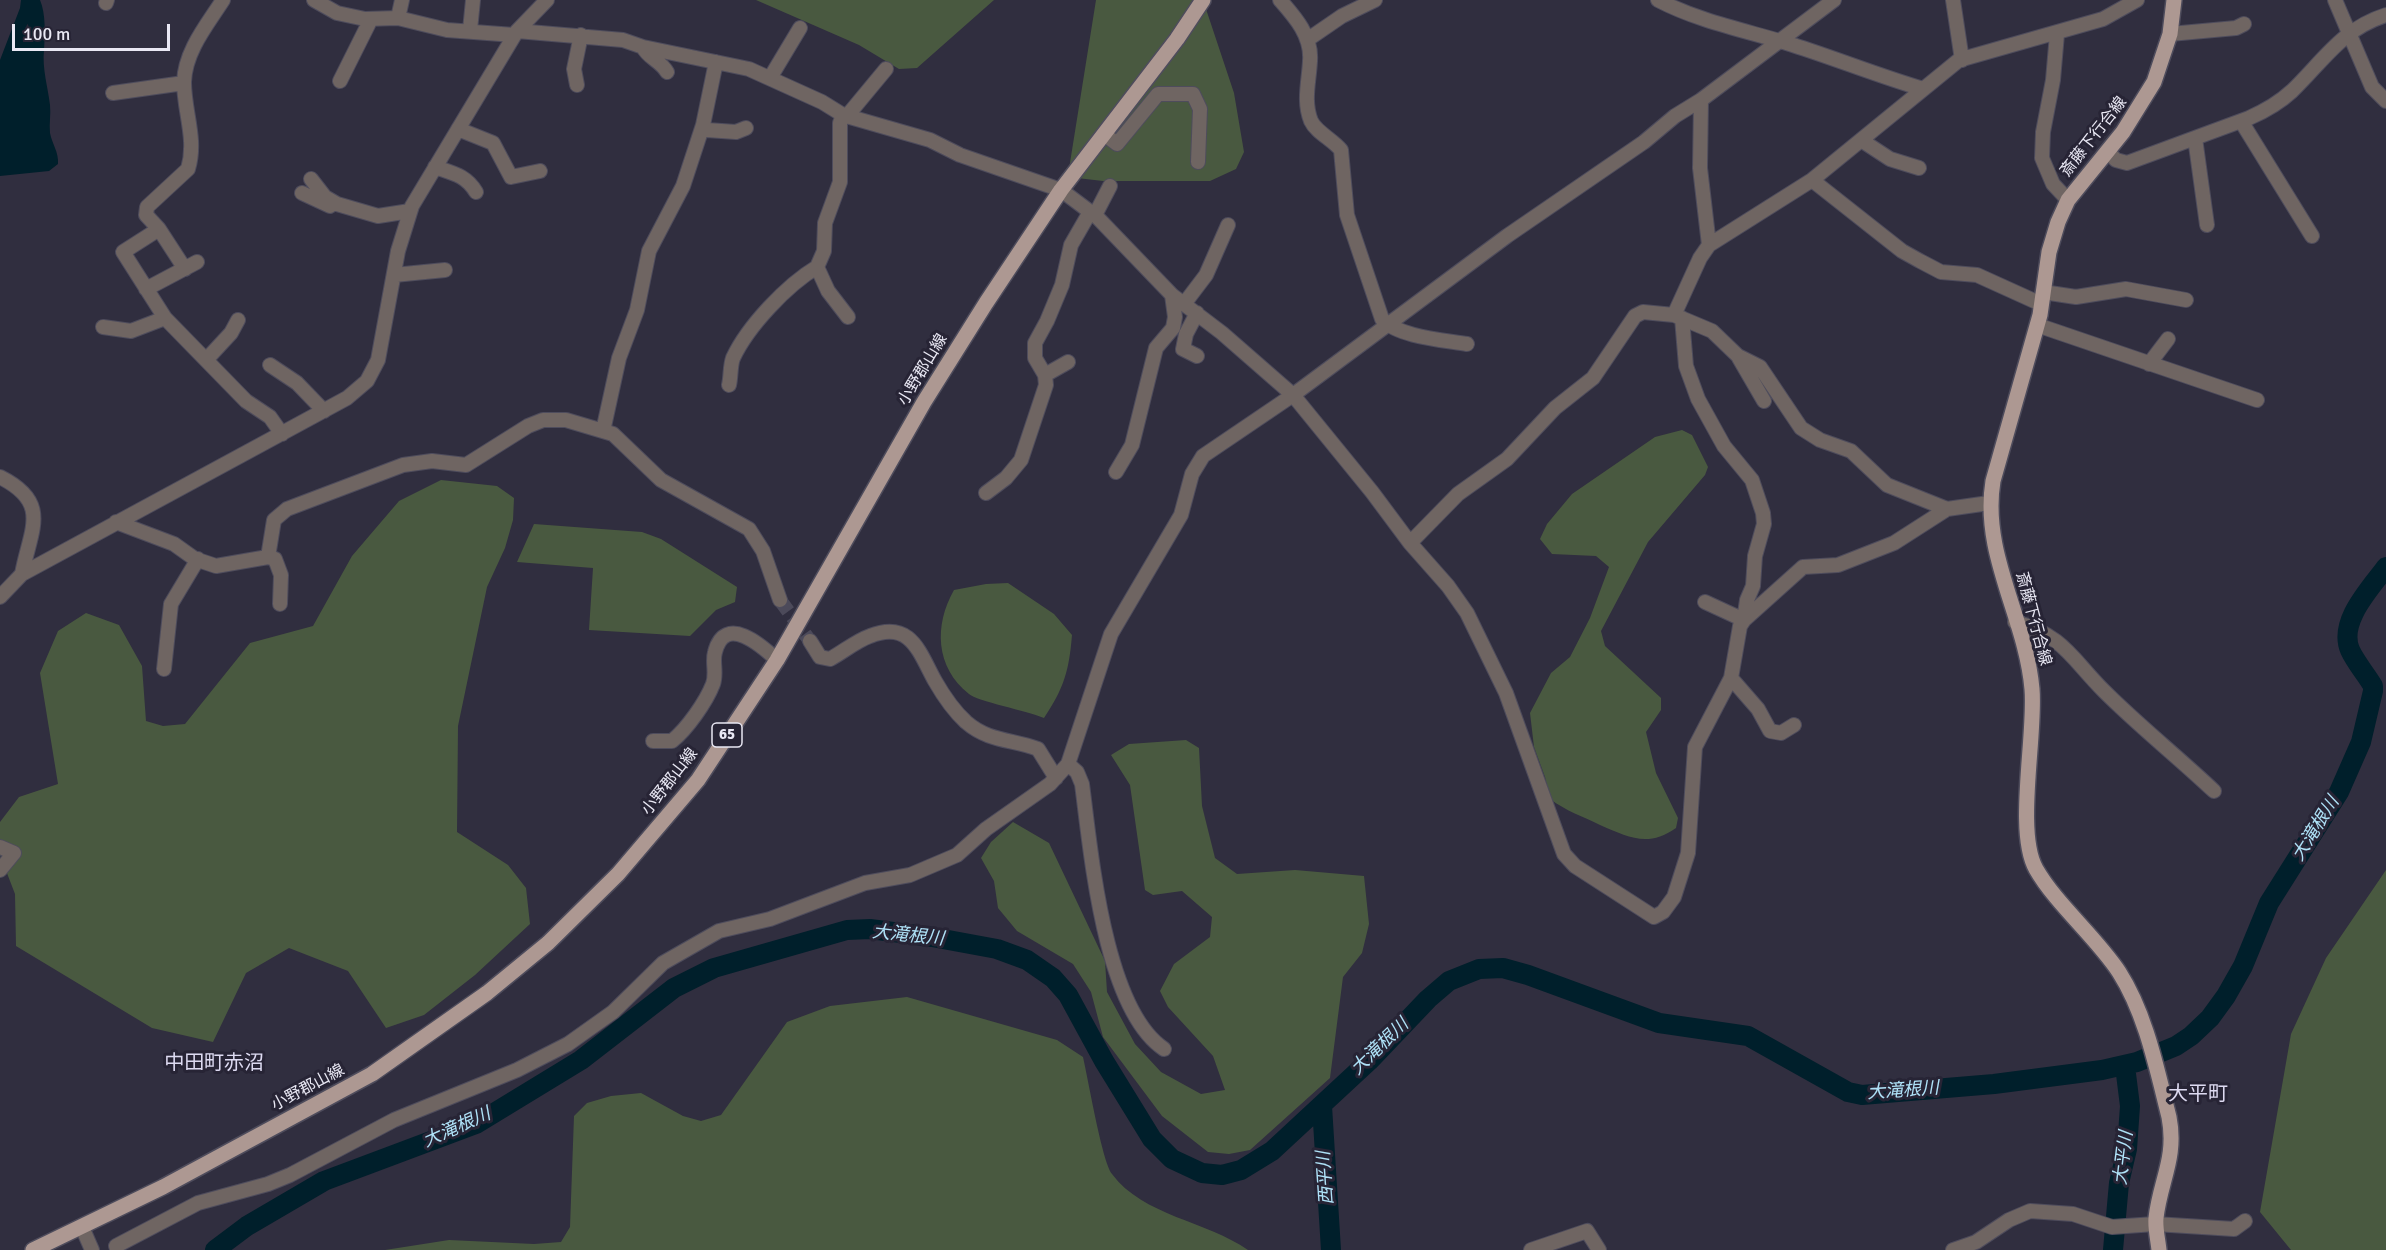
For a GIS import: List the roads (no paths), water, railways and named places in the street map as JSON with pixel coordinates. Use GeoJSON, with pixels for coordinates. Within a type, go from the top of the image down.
{"type":"FeatureCollection","features":[{"type":"Feature","properties":{"kind":"main road","name":"小野郡山線"},"geometry":{"type":"LineString","coordinates":[[33,1250],[163,1188],[372,1074],[487,993],[548,943],[618,874],[698,780],[777,660],[924,402],[1061,190],[1177,39],[1203,0]]}},
{"type":"Feature","properties":{"kind":"main road","name":"斎藤下行合線"},"geometry":{"type":"LineString","coordinates":[[2159,1250],[2155,1224],[2169,1166],[2171,1139],[2161,1085],[2141,1021],[2119,972],[2043,878],[2033,860],[2028,831],[2032,688],[1994,547],[1989,503],[1993,481],[2037,325],[2049,252],[2058,222],[2068,200],[2133,117],[2154,82],[2170,34],[2174,0]]}},
{"type":"Feature","properties":{"kind":"street"},"geometry":{"type":"LineString","coordinates":[[146,289],[191,266],[146,215],[147,207],[178,181],[189,165],[192,135],[184,82],[196,43],[223,0]]}},
{"type":"Feature","properties":{"kind":"street"},"geometry":{"type":"LineString","coordinates":[[314,0],[337,13],[371,19],[398,18],[447,30],[581,35],[623,40],[643,47],[749,69],[845,116],[930,140],[960,155],[1061,190],[1093,214],[1172,295],[1197,313],[1293,395],[1372,492],[1410,543],[1448,586],[1481,640],[1529,751],[1564,854],[1575,866],[1654,917],[1663,912],[1674,897],[1688,853],[1695,747],[1731,678],[1740,627],[1744,620],[1803,567],[1838,565],[1894,543],[1947,509],[1989,503]]}},
{"type":"Feature","properties":{"kind":"street"},"geometry":{"type":"LineString","coordinates":[[398,18],[402,0]]}},
{"type":"Feature","properties":{"kind":"street"},"geometry":{"type":"LineString","coordinates":[[470,30],[473,0]]}},
{"type":"Feature","properties":{"kind":"street"},"geometry":{"type":"LineString","coordinates":[[528,0],[530,15]]}},
{"type":"Feature","properties":{"kind":"street"},"geometry":{"type":"LineString","coordinates":[[0,597],[22,574],[324,411],[358,390],[374,370],[387,322],[394,275],[411,211],[516,33],[530,15],[547,0]]}},
{"type":"Feature","properties":{"kind":"street"},"geometry":{"type":"LineString","coordinates":[[1280,0],[1297,19],[1307,40],[1311,58],[1306,99],[1311,122],[1341,150],[1347,215],[1377,306],[1388,326],[1423,337],[1467,344]]}},
{"type":"Feature","properties":{"kind":"street"},"geometry":{"type":"LineString","coordinates":[[1307,40],[1342,16],[1375,0]]}},
{"type":"Feature","properties":{"kind":"street"},"geometry":{"type":"LineString","coordinates":[[1658,0],[1677,10],[1923,89]]}},
{"type":"Feature","properties":{"kind":"street"},"geometry":{"type":"LineString","coordinates":[[116,1246],[198,1203],[268,1184],[290,1175],[394,1120],[507,1075],[568,1044],[609,1016],[663,963],[719,931],[770,919],[865,883],[910,875],[945,861],[1056,778],[1068,764],[1111,634],[1181,514],[1192,474],[1203,456],[1293,395],[1507,236],[1644,142],[1675,116],[1701,100],[1833,0]]}},
{"type":"Feature","properties":{"kind":"street"},"geometry":{"type":"LineString","coordinates":[[1953,0],[1962,60]]}},
{"type":"Feature","properties":{"kind":"street"},"geometry":{"type":"LineString","coordinates":[[1744,620],[1747,600],[1753,586],[1755,556],[1763,529],[1763,513],[1752,480],[1724,446],[1698,399],[1686,366],[1678,316],[1700,258],[1709,245],[1812,180],[1962,60],[2103,19],[2137,0]]}},
{"type":"Feature","properties":{"kind":"street"},"geometry":{"type":"LineString","coordinates":[[2335,0],[2372,87],[2386,101]]}},
{"type":"Feature","properties":{"kind":"street"},"geometry":{"type":"LineString","coordinates":[[2107,150],[2116,160],[2127,163],[2241,122],[2280,101],[2349,32],[2386,15]]}},
{"type":"Feature","properties":{"kind":"street"},"geometry":{"type":"LineString","coordinates":[[340,81],[371,19]]}},
{"type":"Feature","properties":{"kind":"street"},"geometry":{"type":"LineString","coordinates":[[2170,34],[2236,28],[2244,24]]}},
{"type":"Feature","properties":{"kind":"street"},"geometry":{"type":"LineString","coordinates":[[770,78],[800,28]]}},
{"type":"Feature","properties":{"kind":"street"},"geometry":{"type":"LineString","coordinates":[[2056,34],[2042,158],[2053,184],[2068,200]]}},
{"type":"Feature","properties":{"kind":"street"},"geometry":{"type":"LineString","coordinates":[[577,85],[574,69],[581,35]]}},
{"type":"Feature","properties":{"kind":"street"},"geometry":{"type":"LineString","coordinates":[[643,47],[646,54],[663,66],[667,72]]}},
{"type":"Feature","properties":{"kind":"street"},"geometry":{"type":"LineString","coordinates":[[603,430],[619,358],[637,310],[649,251],[682,186],[699,145],[716,62]]}},
{"type":"Feature","properties":{"kind":"street"},"geometry":{"type":"LineString","coordinates":[[729,386],[732,361],[745,339],[771,306],[806,274],[818,267],[824,251],[825,223],[840,182],[840,123],[886,69]]}},
{"type":"Feature","properties":{"kind":"street"},"geometry":{"type":"LineString","coordinates":[[113,93],[184,82]]}},
{"type":"Feature","properties":{"kind":"street"},"geometry":{"type":"LineString","coordinates":[[1104,134],[1117,144],[1158,94],[1193,94],[1200,110],[1198,162]]}},
{"type":"Feature","properties":{"kind":"street"},"geometry":{"type":"LineString","coordinates":[[1701,100],[1700,168],[1709,245]]}},
{"type":"Feature","properties":{"kind":"street"},"geometry":{"type":"LineString","coordinates":[[2241,122],[2312,236]]}},
{"type":"Feature","properties":{"kind":"street"},"geometry":{"type":"LineString","coordinates":[[703,125],[707,130],[736,132],[746,128]]}},
{"type":"Feature","properties":{"kind":"street"},"geometry":{"type":"LineString","coordinates":[[458,129],[493,143],[511,177],[540,171]]}},
{"type":"Feature","properties":{"kind":"street"},"geometry":{"type":"LineString","coordinates":[[2195,138],[2207,225]]}},
{"type":"Feature","properties":{"kind":"street"},"geometry":{"type":"LineString","coordinates":[[1861,140],[1890,159],[1918,168]]}},
{"type":"Feature","properties":{"kind":"street"},"geometry":{"type":"LineString","coordinates":[[435,167],[463,176],[470,181],[476,192]]}},
{"type":"Feature","properties":{"kind":"street"},"geometry":{"type":"LineString","coordinates":[[311,180],[317,189],[331,201],[378,216],[411,211]]}},
{"type":"Feature","properties":{"kind":"street"},"geometry":{"type":"LineString","coordinates":[[1812,180],[1902,251],[1941,272],[1977,275],[2042,298],[2076,297],[2126,289],[2186,300]]}},
{"type":"Feature","properties":{"kind":"street"},"geometry":{"type":"LineString","coordinates":[[986,493],[1006,478],[1022,460],[1046,386],[1045,375],[1035,358],[1035,343],[1062,285],[1071,245],[1110,186]]}},
{"type":"Feature","properties":{"kind":"street"},"geometry":{"type":"LineString","coordinates":[[302,193],[348,215],[365,211]]}},
{"type":"Feature","properties":{"kind":"street"},"geometry":{"type":"LineString","coordinates":[[1184,304],[1206,275],[1228,225]]}},
{"type":"Feature","properties":{"kind":"street"},"geometry":{"type":"LineString","coordinates":[[159,229],[123,252],[165,318],[246,401],[270,417],[282,434]]}},
{"type":"Feature","properties":{"kind":"street"},"geometry":{"type":"LineString","coordinates":[[818,267],[828,291],[848,317]]}},
{"type":"Feature","properties":{"kind":"street"},"geometry":{"type":"LineString","coordinates":[[394,275],[445,270]]}},
{"type":"Feature","properties":{"kind":"street"},"geometry":{"type":"LineString","coordinates":[[1116,472],[1132,446],[1156,348],[1169,336],[1173,328],[1175,317],[1172,295]]}},
{"type":"Feature","properties":{"kind":"street"},"geometry":{"type":"LineString","coordinates":[[1410,543],[1458,494],[1507,459],[1555,408],[1593,378],[1635,316],[1643,312],[1678,316],[1712,331],[1738,356],[1764,401]]}},
{"type":"Feature","properties":{"kind":"street"},"geometry":{"type":"LineString","coordinates":[[1197,313],[1186,334],[1183,349],[1197,356]]}},
{"type":"Feature","properties":{"kind":"street"},"geometry":{"type":"LineString","coordinates":[[103,327],[131,331],[165,318]]}},
{"type":"Feature","properties":{"kind":"street"},"geometry":{"type":"LineString","coordinates":[[206,360],[231,333],[238,320]]}},
{"type":"Feature","properties":{"kind":"street"},"geometry":{"type":"LineString","coordinates":[[2037,325],[2257,400]]}},
{"type":"Feature","properties":{"kind":"street"},"geometry":{"type":"LineString","coordinates":[[2149,364],[2168,339]]}},
{"type":"Feature","properties":{"kind":"street"},"geometry":{"type":"LineString","coordinates":[[1738,356],[1760,367],[1801,428],[1821,440],[1851,451],[1887,485],[1947,509]]}},
{"type":"Feature","properties":{"kind":"street"},"geometry":{"type":"LineString","coordinates":[[1045,375],[1068,362]]}},
{"type":"Feature","properties":{"kind":"street"},"geometry":{"type":"LineString","coordinates":[[270,364],[297,383],[324,411]]}},
{"type":"Feature","properties":{"kind":"street"},"geometry":{"type":"LineString","coordinates":[[268,557],[272,527],[282,512],[382,471],[423,461],[466,465],[528,426],[543,420],[566,420],[613,435],[661,480],[749,529],[763,552],[780,600]]}},
{"type":"Feature","properties":{"kind":"street"},"geometry":{"type":"LineString","coordinates":[[0,477],[24,493],[34,511],[34,529],[22,574]]}},
{"type":"Feature","properties":{"kind":"street"},"geometry":{"type":"LineString","coordinates":[[116,522],[174,544],[198,560],[222,567],[268,557],[275,559],[279,565],[280,604]]}},
{"type":"Feature","properties":{"kind":"street"},"geometry":{"type":"LineString","coordinates":[[164,669],[171,604],[198,560]]}},
{"type":"Feature","properties":{"kind":"street"},"geometry":{"type":"LineString","coordinates":[[1705,602],[1744,620]]}},
{"type":"Feature","properties":{"kind":"street"},"geometry":{"type":"LineString","coordinates":[[2015,622],[2033,627],[2055,639],[2104,691],[2214,791]]}},
{"type":"Feature","properties":{"kind":"street"},"geometry":{"type":"LineString","coordinates":[[810,641],[820,657],[830,659],[870,636],[890,631],[904,634],[915,644],[936,683],[966,722],[1002,742],[1038,749],[1056,778]]}},
{"type":"Feature","properties":{"kind":"street"},"geometry":{"type":"LineString","coordinates":[[653,741],[668,742],[676,737],[702,702],[713,683],[714,652],[721,640],[732,635],[745,635],[754,639],[777,660]]}},
{"type":"Feature","properties":{"kind":"street"},"geometry":{"type":"LineString","coordinates":[[1731,678],[1758,710],[1770,731],[1781,733],[1794,725]]}},
{"type":"Feature","properties":{"kind":"street"},"geometry":{"type":"LineString","coordinates":[[1068,764],[1077,772],[1082,784],[1091,862],[1119,978],[1138,1024],[1164,1049]]}},
{"type":"Feature","properties":{"kind":"street"},"geometry":{"type":"LineString","coordinates":[[0,848],[14,853],[0,870]]}},
{"type":"Feature","properties":{"kind":"street"},"geometry":{"type":"LineString","coordinates":[[1953,1250],[1974,1247],[2009,1220],[2030,1210],[2073,1214],[2112,1227],[2155,1224],[2234,1229],[2245,1221]]}},
{"type":"Feature","properties":{"kind":"street"},"geometry":{"type":"LineString","coordinates":[[82,1227],[92,1250]]}},
{"type":"Feature","properties":{"kind":"street"},"geometry":{"type":"LineString","coordinates":[[1531,1250],[1587,1231],[1599,1250]]}},
{"type":"Feature","properties":{"kind":"water"},"geometry":{"type":"Polygon","coordinates":[[[21,0],[40,0],[42,6],[50,133],[58,164],[49,171],[0,176],[0,60],[21,0]]]}},
{"type":"Feature","properties":{"kind":"waterway","name":"大滝根川"},"geometry":{"type":"LineString","coordinates":[[215,1250],[247,1226],[324,1181],[476,1124],[581,1060],[674,988],[714,968],[847,930],[870,929],[932,937],[997,949],[1027,960],[1053,978],[1068,995],[1104,1061],[1152,1139],[1172,1159],[1202,1173],[1222,1175],[1241,1170],[1272,1151],[1369,1061],[1428,999],[1449,981],[1479,969],[1503,968],[1528,975],[1659,1023],[1748,1036],[1848,1092],[1862,1095],[1994,1084],[2102,1070],[2137,1062],[2176,1046],[2191,1036],[2210,1018],[2243,966],[2269,903],[2339,792],[2361,742],[2373,691],[2373,686],[2350,650],[2347,639],[2348,628],[2358,606],[2386,567]]}},
{"type":"Feature","properties":{"kind":"waterway","name":"大平川"},"geometry":{"type":"LineString","coordinates":[[2113,1250],[2119,1183],[2127,1149],[2130,1106],[2125,1066]]}},
{"type":"Feature","properties":{"kind":"waterway","name":"西平川"},"geometry":{"type":"LineString","coordinates":[[1322,1106],[1331,1250]]}},
{"type":"Feature","properties":{"kind":"tunnel"},"geometry":{"type":"LineString","coordinates":[[780,600],[810,641]]}},
{"type":"Feature","properties":{"kind":"district","name":"中田町赤沼"},"geometry":{"type":"Point","coordinates":[214,1064]}},
{"type":"Feature","properties":{"kind":"district","name":"大平町"},"geometry":{"type":"Point","coordinates":[2198,1095]}}]}
